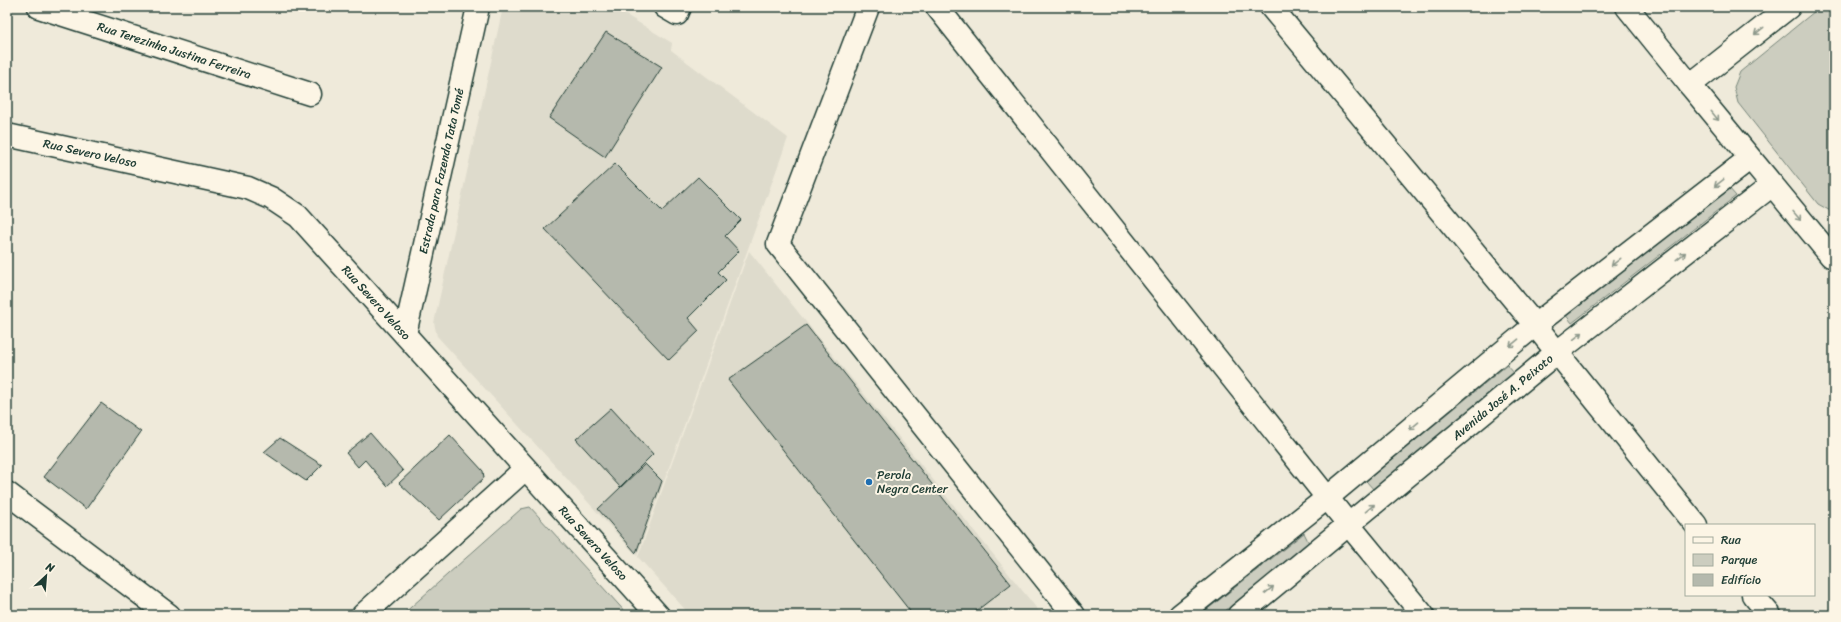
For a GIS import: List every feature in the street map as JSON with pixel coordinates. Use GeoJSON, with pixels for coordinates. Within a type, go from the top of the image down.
{"type":"FeatureCollection","features":[{"type":"Feature","properties":{"kind":"street","name":"Rua Terezinha Justina Ferreira"},"geometry":{"type":"LineString","coordinates":[[39,7],[310,94]]}},
{"type":"Feature","properties":{"kind":"street","name":"Estrada para Fazenda Tata Tomé"},"geometry":{"type":"LineString","coordinates":[[405,334],[478,7]]}},
{"type":"Feature","properties":{"kind":"street"},"geometry":{"type":"LineString","coordinates":[[665,7],[677,14],[680,7]]}},
{"type":"Feature","properties":{"kind":"street"},"geometry":{"type":"LineString","coordinates":[[868,7],[778,244],[1074,615]]}},
{"type":"Feature","properties":{"kind":"street"},"geometry":{"type":"LineString","coordinates":[[937,7],[1348,525],[1423,615]]}},
{"type":"Feature","properties":{"kind":"street"},"geometry":{"type":"LineString","coordinates":[[1271,7],[1535,325],[1695,524]]}},
{"type":"Feature","properties":{"kind":"street"},"geometry":{"type":"LineString","coordinates":[[1627,7],[1771,186],[1833,256]]}},
{"type":"Feature","properties":{"kind":"street"},"geometry":{"type":"LineString","coordinates":[[1690,85],[1789,7]]}},
{"type":"Feature","properties":{"kind":"street","name":"Rua Severo Veloso"},"geometry":{"type":"LineString","coordinates":[[7,135],[248,188],[272,198],[298,216],[658,615]]}},
{"type":"Feature","properties":{"kind":"street"},"geometry":{"type":"LineString","coordinates":[[1180,615],[1328,498],[1535,325],[1749,159]]}},
{"type":"Feature","properties":{"kind":"street","name":"Avenida José A. Peixoto"},"geometry":{"type":"LineString","coordinates":[[1239,615],[1556,353],[1771,186]]}},
{"type":"Feature","properties":{"kind":"street"},"geometry":{"type":"LineString","coordinates":[[363,615],[525,468]]}},
{"type":"Feature","properties":{"kind":"street"},"geometry":{"type":"LineString","coordinates":[[7,493],[169,615]]}},
{"type":"Feature","properties":{"kind":"street"},"geometry":{"type":"LineString","coordinates":[[1754,596],[1770,615]]}},
{"type":"Feature","properties":{"kind":"shaded area"},"geometry":{"type":"Polygon","coordinates":[[[503,7],[613,7],[672,43],[671,50],[788,138],[637,556],[437,336],[434,323],[503,7]]]}},
{"type":"Feature","properties":{"kind":"shaded area"},"geometry":{"type":"Polygon","coordinates":[[[749,251],[1042,615],[690,615],[638,557],[749,251]]]}},
{"type":"Feature","properties":{"kind":"green space"},"geometry":{"type":"Polygon","coordinates":[[[1820,7],[1834,7],[1834,213],[1818,204],[1738,103],[1734,87],[1740,72],[1820,7]]]}},
{"type":"Feature","properties":{"kind":"green space"},"geometry":{"type":"Polygon","coordinates":[[[1728,187],[1736,196],[1572,323],[1565,314],[1728,187]]]}},
{"type":"Feature","properties":{"kind":"green space"},"geometry":{"type":"Polygon","coordinates":[[[1507,365],[1515,374],[1374,490],[1366,481],[1507,365]]]}},
{"type":"Feature","properties":{"kind":"green space"},"geometry":{"type":"Polygon","coordinates":[[[530,507],[628,615],[402,615],[521,509],[530,507]]]}},
{"type":"Feature","properties":{"kind":"green space"},"geometry":{"type":"Polygon","coordinates":[[[1304,533],[1309,543],[1220,615],[1200,615],[1304,533]]]}},
{"type":"Feature","properties":{"kind":"building"},"geometry":{"type":"Polygon","coordinates":[[[606,32],[662,67],[605,157],[549,118],[606,32]]]}},
{"type":"Feature","properties":{"kind":"building"},"geometry":{"type":"Polygon","coordinates":[[[615,164],[662,211],[698,177],[741,220],[725,236],[739,251],[718,272],[726,280],[688,318],[699,331],[669,360],[545,229],[615,164]]]}},
{"type":"Feature","properties":{"kind":"building","name":"Perola Negra Center"},"geometry":{"type":"Polygon","coordinates":[[[806,325],[1011,584],[971,615],[913,615],[728,380],[806,325]]]}},
{"type":"Feature","properties":{"kind":"building"},"geometry":{"type":"Polygon","coordinates":[[[101,403],[141,432],[86,509],[44,477],[101,403]]]}},
{"type":"Feature","properties":{"kind":"building"},"geometry":{"type":"Polygon","coordinates":[[[611,408],[653,454],[620,487],[576,439],[611,408]]]}},
{"type":"Feature","properties":{"kind":"building"},"geometry":{"type":"Polygon","coordinates":[[[370,433],[403,471],[387,486],[365,460],[358,467],[346,453],[370,433]]]}},
{"type":"Feature","properties":{"kind":"building"},"geometry":{"type":"Polygon","coordinates":[[[450,435],[483,471],[484,478],[439,520],[399,483],[450,435]]]}},
{"type":"Feature","properties":{"kind":"building"},"geometry":{"type":"Polygon","coordinates":[[[280,438],[322,465],[306,481],[264,452],[280,438]]]}},
{"type":"Feature","properties":{"kind":"building"},"geometry":{"type":"Polygon","coordinates":[[[645,464],[662,481],[636,553],[598,509],[645,464]]]}},
{"type":"Feature","properties":{"kind":"place","name":"Perola Negra Center"},"geometry":{"type":"Point","coordinates":[869,482]}}]}
